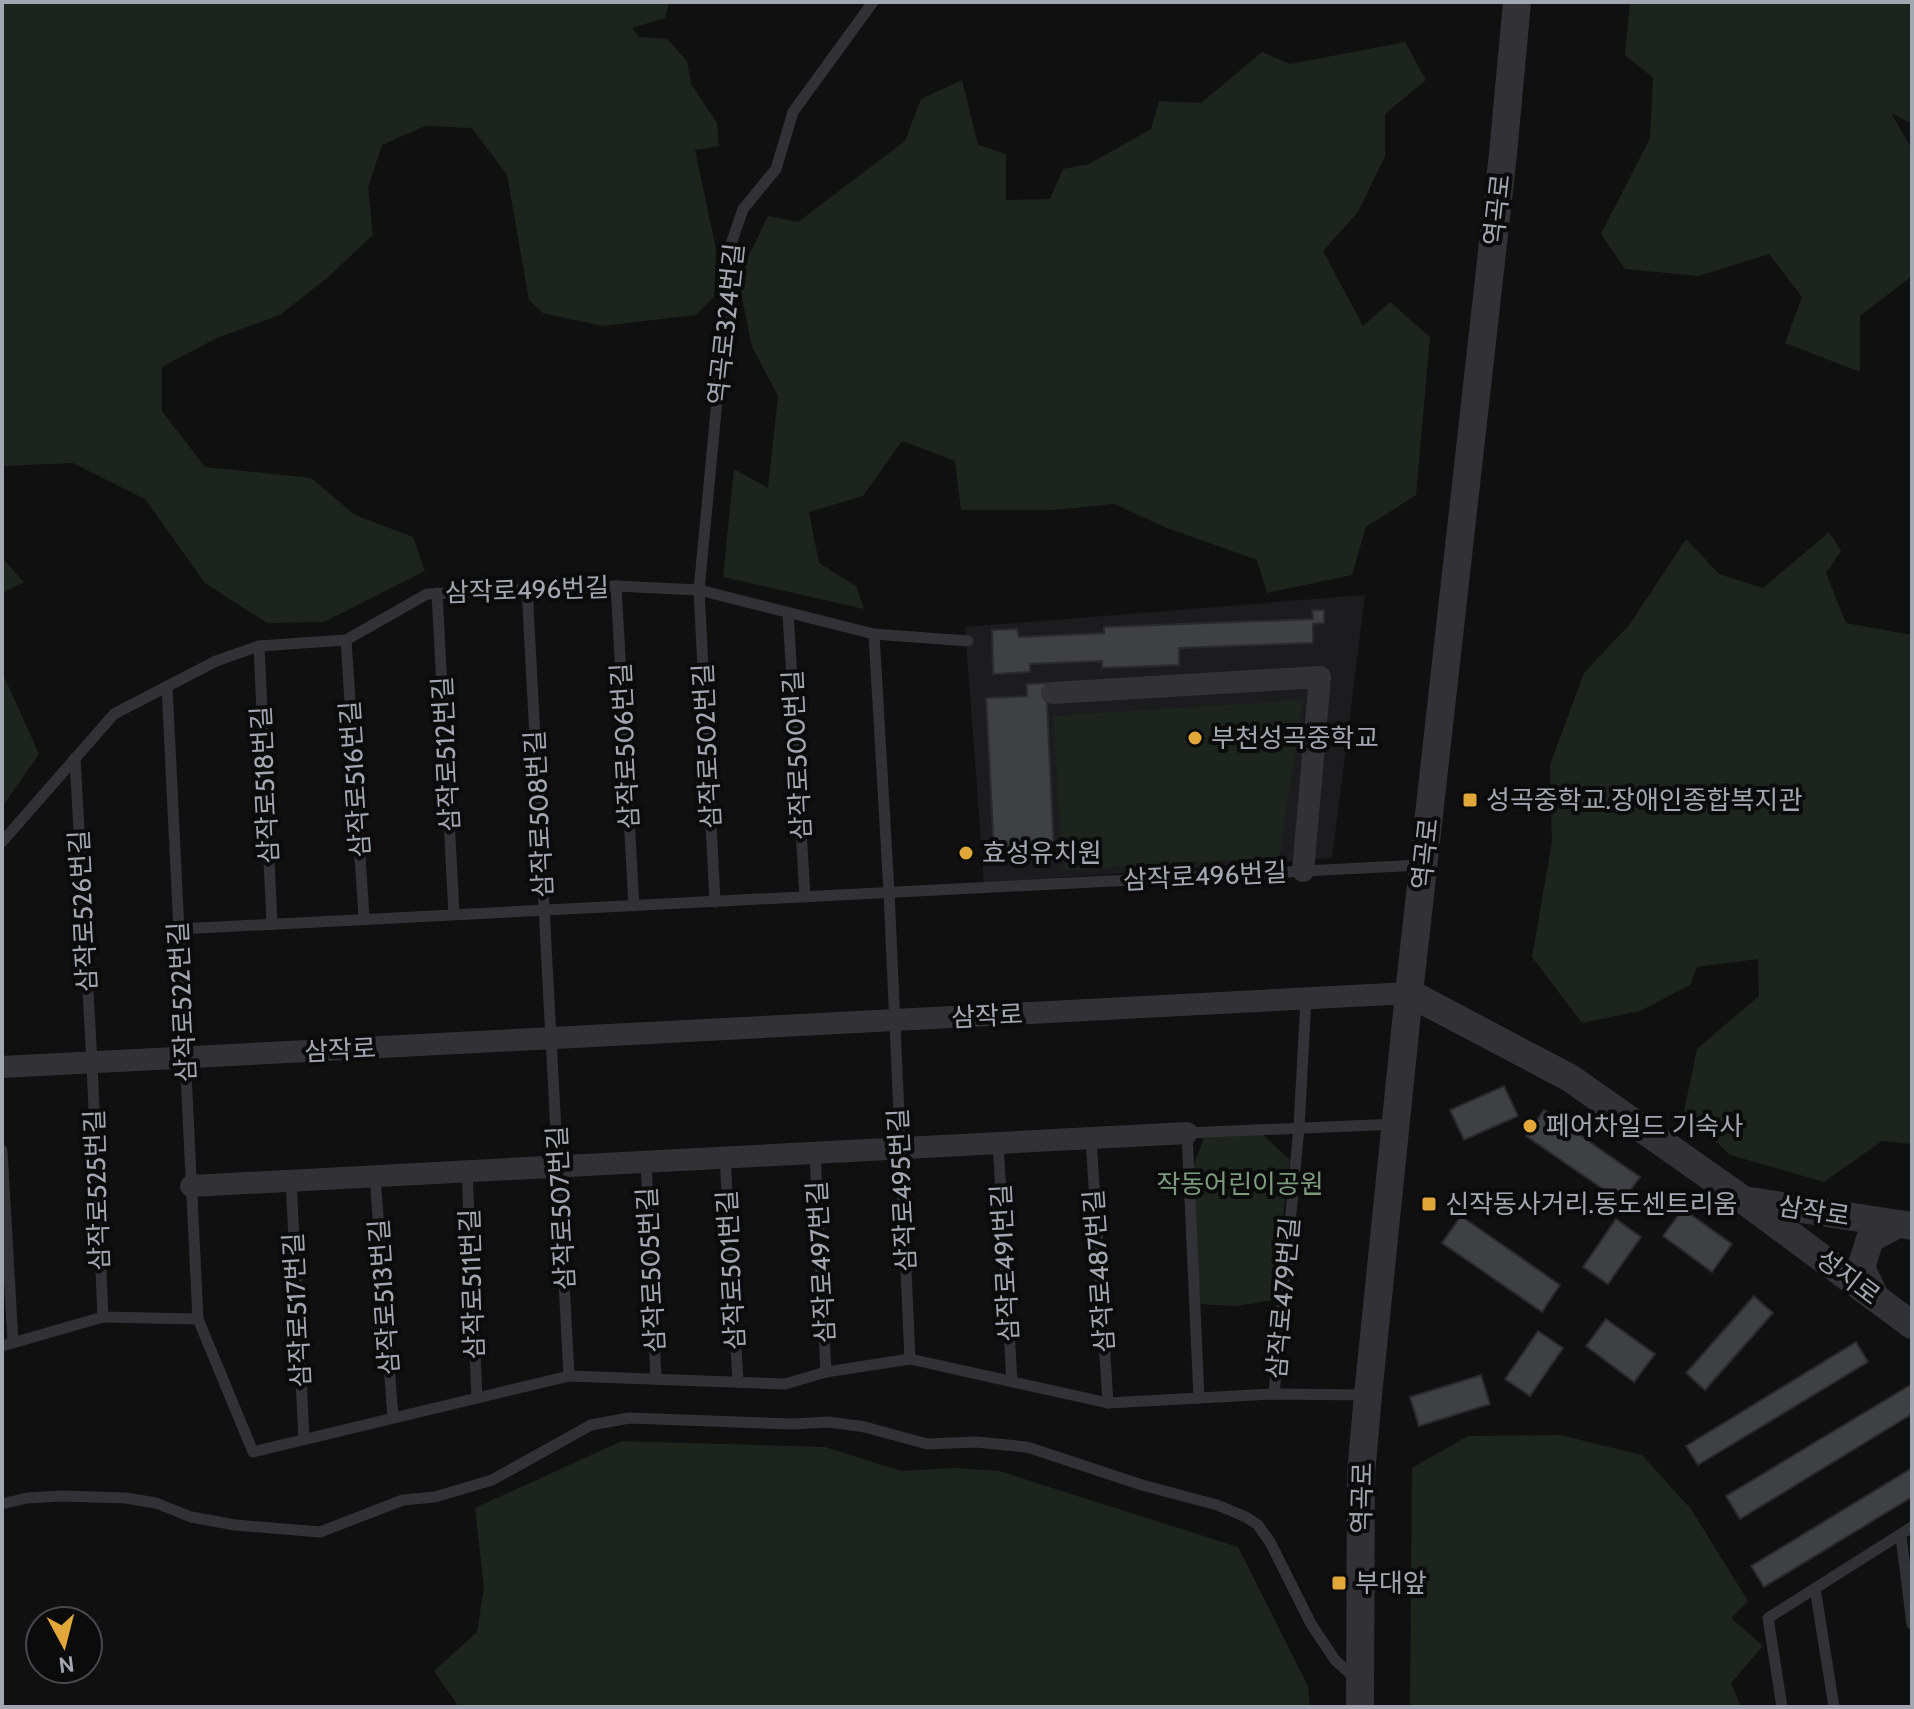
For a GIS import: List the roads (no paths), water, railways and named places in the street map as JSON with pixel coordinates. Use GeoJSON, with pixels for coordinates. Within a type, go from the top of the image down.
{"type":"FeatureCollection","features":[{"type":"Feature","properties":{"kind":"street","name":"역곡로"},"geometry":{"type":"LineString","coordinates":[[1360,1695],[1361,1474],[1368,1395],[1517,2]]}},
{"type":"Feature","properties":{"kind":"street"},"geometry":{"type":"LineString","coordinates":[[1052,693],[1320,677],[1303,871]]}},
{"type":"Feature","properties":{"kind":"street","name":"삼작로"},"geometry":{"type":"LineString","coordinates":[[2,1067],[1409,993],[1570,1078],[1745,1201],[1905,1225]]}},
{"type":"Feature","properties":{"kind":"street"},"geometry":{"type":"LineString","coordinates":[[191,1186],[1187,1133]]}},
{"type":"Feature","properties":{"kind":"street","name":"성지로"},"geometry":{"type":"LineString","coordinates":[[1745,1201],[1912,1325]]}},
{"type":"Feature","properties":{"kind":"street"},"geometry":{"type":"LineString","coordinates":[[1875,1296],[1861,1267],[1870,1239],[1905,1225]]}},
{"type":"Feature","properties":{"kind":"lane","name":"역곡로324번길"},"geometry":{"type":"LineString","coordinates":[[699,590],[720,369],[729,316],[730,247],[743,209],[776,169],[793,112],[873,2]]}},
{"type":"Feature","properties":{"kind":"lane","name":"삼작로496번길"},"geometry":{"type":"LineString","coordinates":[[2,842],[114,714],[216,661],[259,646],[346,640],[427,594],[616,586],[699,590],[874,634],[968,641]]}},
{"type":"Feature","properties":{"kind":"lane","name":"삼작로506번길"},"geometry":{"type":"LineString","coordinates":[[616,586],[634,906]]}},
{"type":"Feature","properties":{"kind":"lane","name":"삼작로508번길"},"geometry":{"type":"LineString","coordinates":[[527,588],[553,1039]]}},
{"type":"Feature","properties":{"kind":"lane","name":"삼작로502번길"},"geometry":{"type":"LineString","coordinates":[[699,590],[715,902]]}},
{"type":"Feature","properties":{"kind":"lane","name":"삼작로512번길"},"geometry":{"type":"LineString","coordinates":[[437,593],[454,914]]}},
{"type":"Feature","properties":{"kind":"lane","name":"삼작로500번길"},"geometry":{"type":"LineString","coordinates":[[788,613],[805,897]]}},
{"type":"Feature","properties":{"kind":"lane"},"geometry":{"type":"LineString","coordinates":[[874,634],[894,1021]]}},
{"type":"Feature","properties":{"kind":"lane","name":"삼작로516번길"},"geometry":{"type":"LineString","coordinates":[[346,640],[364,918]]}},
{"type":"Feature","properties":{"kind":"lane","name":"삼작로518번길"},"geometry":{"type":"LineString","coordinates":[[259,646],[272,924]]}},
{"type":"Feature","properties":{"kind":"lane","name":"삼작로522번길"},"geometry":{"type":"LineString","coordinates":[[167,686],[198,1319],[253,1452],[304,1439]]}},
{"type":"Feature","properties":{"kind":"lane","name":"삼작로526번길"},"geometry":{"type":"LineString","coordinates":[[75,758],[92,1063]]}},
{"type":"Feature","properties":{"kind":"lane","name":"삼작로496번길"},"geometry":{"type":"LineString","coordinates":[[179,929],[1424,865]]}},
{"type":"Feature","properties":{"kind":"lane","name":"삼작로479번길"},"geometry":{"type":"LineString","coordinates":[[910,1359],[1108,1403],[1274,1394],[1299,1127],[1306,999]]}},
{"type":"Feature","properties":{"kind":"lane","name":"삼작로495번길"},"geometry":{"type":"LineString","coordinates":[[894,1021],[910,1359]]}},
{"type":"Feature","properties":{"kind":"lane","name":"삼작로507번길"},"geometry":{"type":"LineString","coordinates":[[553,1039],[569,1376]]}},
{"type":"Feature","properties":{"kind":"lane","name":"삼작로525번길"},"geometry":{"type":"LineString","coordinates":[[92,1063],[103,1317]]}},
{"type":"Feature","properties":{"kind":"lane"},"geometry":{"type":"LineString","coordinates":[[1199,1398],[1187,1133],[1397,1124]]}},
{"type":"Feature","properties":{"kind":"lane","name":"삼작로487번길"},"geometry":{"type":"LineString","coordinates":[[1091,1138],[1108,1403]]}},
{"type":"Feature","properties":{"kind":"lane","name":"삼작로491번길"},"geometry":{"type":"LineString","coordinates":[[998,1143],[1012,1382]]}},
{"type":"Feature","properties":{"kind":"lane"},"geometry":{"type":"LineString","coordinates":[[2,1150],[8,1344],[103,1317],[198,1319]]}},
{"type":"Feature","properties":{"kind":"lane","name":"삼작로497번길"},"geometry":{"type":"LineString","coordinates":[[815,1153],[826,1372]]}},
{"type":"Feature","properties":{"kind":"lane","name":"삼작로501번길"},"geometry":{"type":"LineString","coordinates":[[725,1157],[738,1382]]}},
{"type":"Feature","properties":{"kind":"lane","name":"삼작로505번길"},"geometry":{"type":"LineString","coordinates":[[646,1161],[656,1379]]}},
{"type":"Feature","properties":{"kind":"lane","name":"삼작로511번길"},"geometry":{"type":"LineString","coordinates":[[467,1171],[477,1398]]}},
{"type":"Feature","properties":{"kind":"lane","name":"삼작로513번길"},"geometry":{"type":"LineString","coordinates":[[375,1176],[393,1418]]}},
{"type":"Feature","properties":{"kind":"lane","name":"삼작로517번길"},"geometry":{"type":"LineString","coordinates":[[291,1180],[304,1439]]}},
{"type":"Feature","properties":{"kind":"lane"},"geometry":{"type":"LineString","coordinates":[[304,1439],[569,1376],[785,1384],[826,1372],[910,1359]]}},
{"type":"Feature","properties":{"kind":"lane"},"geometry":{"type":"LineString","coordinates":[[1274,1394],[1368,1395]]}},
{"type":"Feature","properties":{"kind":"lane"},"geometry":{"type":"LineString","coordinates":[[2,1504],[39,1497],[114,1496],[156,1503],[191,1517],[235,1525],[320,1532],[403,1500],[435,1497],[492,1480],[591,1425],[629,1418],[792,1424],[829,1422],[865,1427],[927,1444],[976,1442],[1027,1447],[1142,1485],[1234,1510],[1258,1525],[1270,1542],[1311,1624],[1360,1695]]}},
{"type":"Feature","properties":{"kind":"lane"},"geometry":{"type":"LineString","coordinates":[[1782,1707],[1768,1618],[1912,1527]]}},
{"type":"Feature","properties":{"kind":"lane"},"geometry":{"type":"LineString","coordinates":[[1901,1536],[1912,1624]]}},
{"type":"Feature","properties":{"kind":"lane"},"geometry":{"type":"LineString","coordinates":[[1815,1588],[1834,1707]]}},
{"type":"Feature","properties":{"kind":"place","name":"부천성곡중학교"},"geometry":{"type":"Point","coordinates":[1195,738]}},
{"type":"Feature","properties":{"kind":"place","name":"성곡중학교.장애인종합복지관"},"geometry":{"type":"Point","coordinates":[1470,800]}},
{"type":"Feature","properties":{"kind":"place","name":"효성유치원"},"geometry":{"type":"Point","coordinates":[966,853]}},
{"type":"Feature","properties":{"kind":"place","name":"페어차일드 기숙사"},"geometry":{"type":"Point","coordinates":[1530,1126]}},
{"type":"Feature","properties":{"kind":"place","name":"신작동사거리.동도센트리움"},"geometry":{"type":"Point","coordinates":[1429,1204]}},
{"type":"Feature","properties":{"kind":"place","name":"부대앞"},"geometry":{"type":"Point","coordinates":[1339,1583]}},
{"type":"Feature","properties":{"kind":"park label","name":"작동어린이공원"},"geometry":{"type":"Point","coordinates":[1240,1184]}}]}
